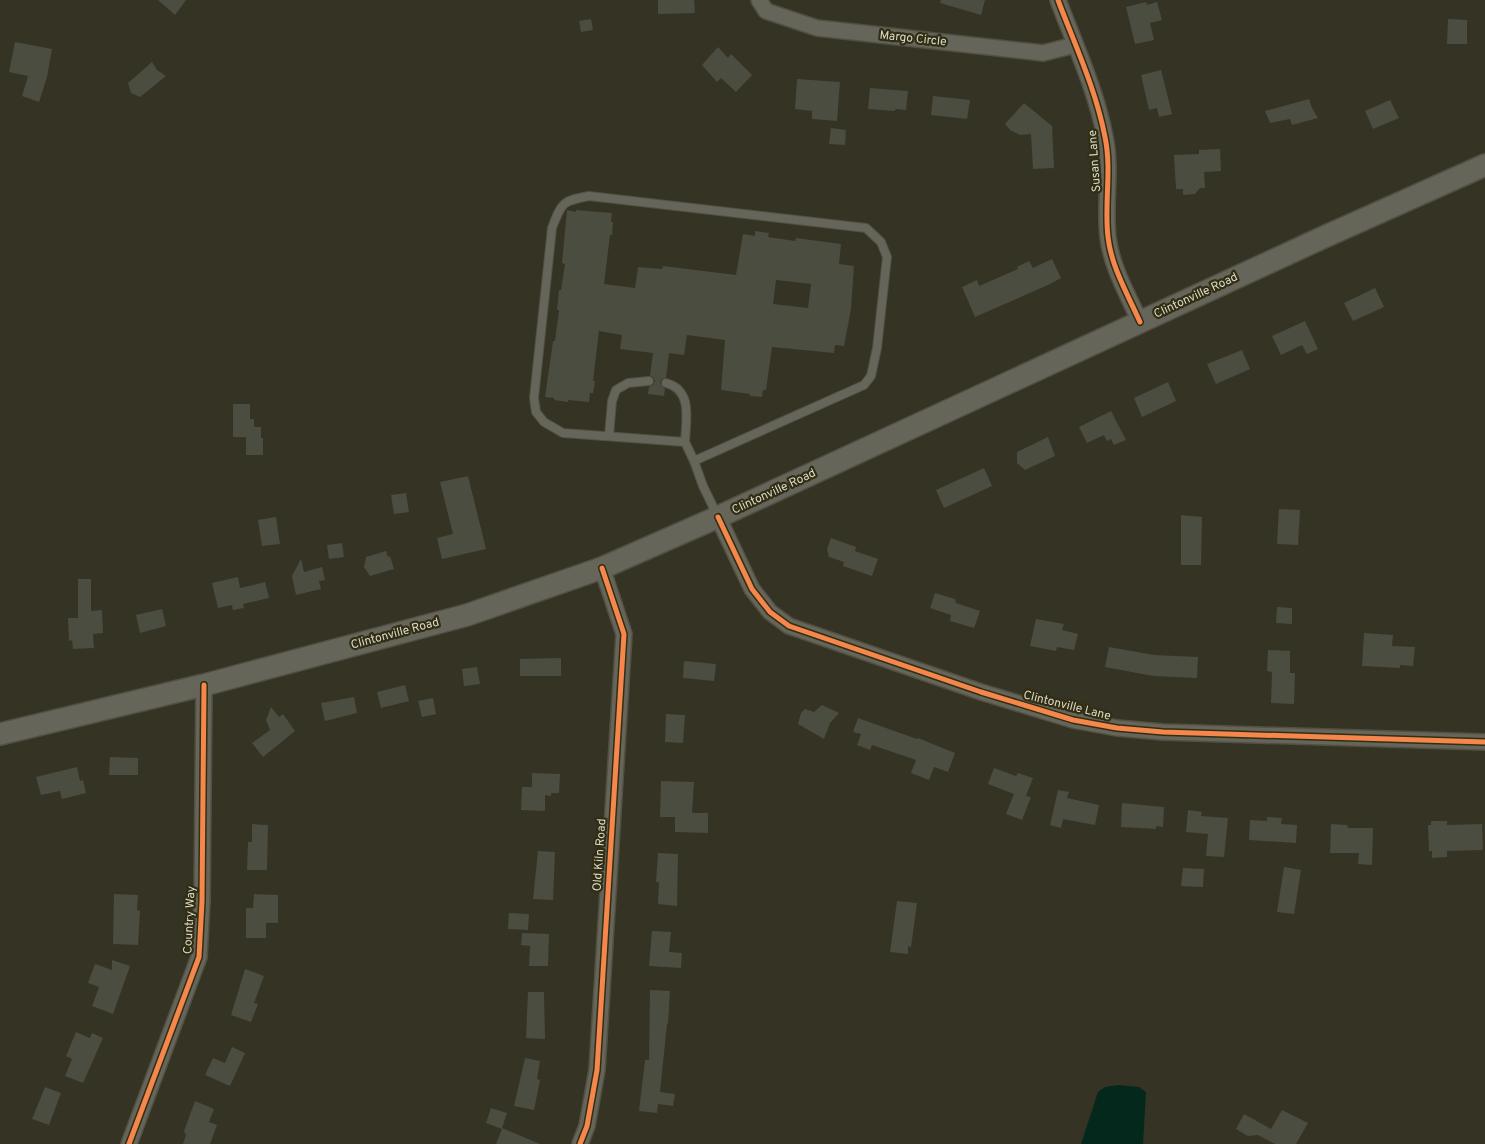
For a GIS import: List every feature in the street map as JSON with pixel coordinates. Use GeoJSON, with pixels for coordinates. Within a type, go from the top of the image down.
{"type":"FeatureCollection","features":[{"type":"Feature","properties":{"kind":"main road","name":"Clintonville Road"},"geometry":{"type":"LineString","coordinates":[[0,734],[204,685],[467,615],[602,568],[718,517],[1324,237],[1485,165]]}},
{"type":"Feature","properties":{"kind":"street","name":"Margo Circle"},"geometry":{"type":"LineString","coordinates":[[759,0],[766,11],[817,28],[1043,53],[1075,45]]}},
{"type":"Feature","properties":{"kind":"street","name":"Susan Lane"},"geometry":{"type":"LineString","coordinates":[[1058,0],[1098,107],[1106,140],[1108,173],[1107,234],[1110,250],[1140,322]]}},
{"type":"Feature","properties":{"kind":"street","name":"Clintonville Lane"},"geometry":{"type":"LineString","coordinates":[[718,517],[752,589],[770,612],[789,626],[1020,705],[1073,720],[1116,728],[1163,732],[1485,742]]}},
{"type":"Feature","properties":{"kind":"street","name":"Old Kiln Road"},"geometry":{"type":"LineString","coordinates":[[580,1144],[587,1126],[597,1070],[624,634],[602,568]]}},
{"type":"Feature","properties":{"kind":"street","name":"Country Way"},"geometry":{"type":"LineString","coordinates":[[129,1144],[198,957],[202,901],[204,685]]}},
{"type":"Feature","properties":{"kind":"lane"},"geometry":{"type":"LineString","coordinates":[[685,442],[563,433],[544,422],[536,412],[534,398],[552,228],[560,208],[570,200],[589,196],[866,228],[881,242],[887,257],[872,376],[864,385],[694,461]]}},
{"type":"Feature","properties":{"kind":"lane"},"geometry":{"type":"LineString","coordinates":[[609,436],[612,401],[616,390],[628,383],[649,382]]}},
{"type":"Feature","properties":{"kind":"lane"},"geometry":{"type":"LineString","coordinates":[[666,384],[676,386],[682,393],[686,408],[685,442],[718,517]]}},
{"type":"Feature","properties":{"kind":"shaded area"},"geometry":{"type":"Polygon","coordinates":[[[1118,1085],[1139,1087],[1146,1092],[1143,1144],[1081,1144],[1098,1092],[1105,1087],[1118,1085]]]}},
{"type":"Feature","properties":{"kind":"building"},"geometry":{"type":"Polygon","coordinates":[[[158,0],[186,0],[175,15],[158,0]]]}},
{"type":"Feature","properties":{"kind":"building"},"geometry":{"type":"Polygon","coordinates":[[[658,0],[694,0],[695,13],[658,14],[658,0]]]}},
{"type":"Feature","properties":{"kind":"building"},"geometry":{"type":"Polygon","coordinates":[[[941,0],[985,0],[981,15],[940,3],[941,0]]]}},
{"type":"Feature","properties":{"kind":"building"},"geometry":{"type":"Polygon","coordinates":[[[1146,2],[1147,5],[1157,2],[1162,20],[1150,23],[1154,40],[1135,44],[1126,7],[1146,2]]]}},
{"type":"Feature","properties":{"kind":"building"},"geometry":{"type":"Polygon","coordinates":[[[591,19],[593,30],[581,32],[579,21],[591,19]]]}},
{"type":"Feature","properties":{"kind":"building"},"geometry":{"type":"Polygon","coordinates":[[[1448,19],[1467,20],[1467,44],[1447,44],[1448,19]]]}},
{"type":"Feature","properties":{"kind":"building"},"geometry":{"type":"Polygon","coordinates":[[[15,42],[52,49],[47,77],[39,102],[22,96],[28,76],[9,72],[15,42]]]}},
{"type":"Feature","properties":{"kind":"building"},"geometry":{"type":"Polygon","coordinates":[[[718,47],[728,58],[731,54],[752,75],[736,92],[721,78],[717,82],[702,65],[718,47]]]}},
{"type":"Feature","properties":{"kind":"building"},"geometry":{"type":"Polygon","coordinates":[[[152,62],[157,70],[166,76],[140,97],[131,93],[128,83],[152,62]]]}},
{"type":"Feature","properties":{"kind":"building"},"geometry":{"type":"Polygon","coordinates":[[[1161,70],[1172,114],[1159,117],[1157,108],[1149,110],[1141,75],[1161,70]]]}},
{"type":"Feature","properties":{"kind":"building"},"geometry":{"type":"Polygon","coordinates":[[[797,79],[840,82],[837,121],[812,119],[812,111],[795,109],[797,79]]]}},
{"type":"Feature","properties":{"kind":"building"},"geometry":{"type":"Polygon","coordinates":[[[870,88],[908,91],[906,110],[868,109],[870,88]]]}},
{"type":"Feature","properties":{"kind":"building"},"geometry":{"type":"Polygon","coordinates":[[[933,96],[970,100],[967,119],[931,115],[933,96]]]}},
{"type":"Feature","properties":{"kind":"building"},"geometry":{"type":"Polygon","coordinates":[[[1309,99],[1318,118],[1292,125],[1290,119],[1270,123],[1265,111],[1309,99]]]}},
{"type":"Feature","properties":{"kind":"building"},"geometry":{"type":"Polygon","coordinates":[[[1390,100],[1399,118],[1373,129],[1365,111],[1390,100]]]}},
{"type":"Feature","properties":{"kind":"building"},"geometry":{"type":"Polygon","coordinates":[[[1024,103],[1052,126],[1054,168],[1033,169],[1031,134],[1020,135],[1010,130],[1005,124],[1024,103]]]}},
{"type":"Feature","properties":{"kind":"building"},"geometry":{"type":"Polygon","coordinates":[[[831,128],[846,130],[845,145],[829,144],[831,128]]]}},
{"type":"Feature","properties":{"kind":"building"},"geometry":{"type":"Polygon","coordinates":[[[1220,149],[1221,171],[1204,172],[1205,188],[1200,188],[1195,194],[1183,195],[1183,189],[1176,189],[1174,155],[1199,154],[1199,150],[1220,149]]]}},
{"type":"Feature","properties":{"kind":"building"},"geometry":{"type":"Polygon","coordinates":[[[567,210],[612,213],[612,235],[610,235],[604,284],[635,288],[638,267],[662,269],[663,266],[736,275],[743,234],[755,236],[755,231],[769,233],[768,237],[795,241],[796,238],[841,244],[839,264],[854,266],[851,309],[844,346],[835,345],[834,353],[772,347],[766,390],[763,390],[762,397],[721,390],[725,340],[687,335],[684,355],[669,353],[666,378],[662,379],[660,383],[665,389],[664,396],[648,394],[649,387],[655,381],[650,376],[653,353],[620,349],[622,335],[599,331],[593,381],[595,381],[593,393],[590,393],[589,402],[554,400],[554,398],[545,397],[553,341],[555,341],[559,310],[557,310],[559,290],[561,290],[565,264],[562,263],[567,210]],[[776,280],[773,304],[808,308],[811,284],[776,280]]]}},
{"type":"Feature","properties":{"kind":"building"},"geometry":{"type":"Polygon","coordinates":[[[1052,259],[1061,278],[975,317],[962,287],[977,280],[979,286],[1018,269],[1017,267],[1029,261],[1033,268],[1052,259]]]}},
{"type":"Feature","properties":{"kind":"building"},"geometry":{"type":"Polygon","coordinates":[[[1375,288],[1384,307],[1353,321],[1344,303],[1375,288]]]}},
{"type":"Feature","properties":{"kind":"building"},"geometry":{"type":"Polygon","coordinates":[[[1305,321],[1318,349],[1307,354],[1302,345],[1281,355],[1272,336],[1305,321]]]}},
{"type":"Feature","properties":{"kind":"building"},"geometry":{"type":"Polygon","coordinates":[[[1242,350],[1250,369],[1216,384],[1207,364],[1242,350]]]}},
{"type":"Feature","properties":{"kind":"building"},"geometry":{"type":"Polygon","coordinates":[[[1168,382],[1176,401],[1142,417],[1134,398],[1168,382]]]}},
{"type":"Feature","properties":{"kind":"building"},"geometry":{"type":"Polygon","coordinates":[[[233,404],[250,404],[250,419],[254,419],[254,427],[261,427],[263,455],[246,455],[246,437],[233,437],[233,404]]]}},
{"type":"Feature","properties":{"kind":"building"},"geometry":{"type":"Polygon","coordinates":[[[1111,411],[1126,440],[1114,445],[1111,439],[1107,441],[1104,435],[1087,443],[1079,427],[1111,411]]]}},
{"type":"Feature","properties":{"kind":"building"},"geometry":{"type":"Polygon","coordinates":[[[1048,437],[1055,456],[1025,470],[1017,463],[1017,452],[1048,437]]]}},
{"type":"Feature","properties":{"kind":"building"},"geometry":{"type":"Polygon","coordinates":[[[984,468],[992,486],[944,508],[936,490],[984,468]]]}},
{"type":"Feature","properties":{"kind":"building"},"geometry":{"type":"Polygon","coordinates":[[[468,476],[486,549],[442,559],[437,538],[453,534],[440,482],[468,476]]]}},
{"type":"Feature","properties":{"kind":"building"},"geometry":{"type":"Polygon","coordinates":[[[406,493],[409,512],[394,514],[391,495],[406,493]]]}},
{"type":"Feature","properties":{"kind":"building"},"geometry":{"type":"Polygon","coordinates":[[[1279,509],[1300,510],[1298,545],[1277,544],[1279,509]]]}},
{"type":"Feature","properties":{"kind":"building"},"geometry":{"type":"Polygon","coordinates":[[[1181,515],[1202,517],[1201,565],[1181,565],[1181,515]]]}},
{"type":"Feature","properties":{"kind":"building"},"geometry":{"type":"Polygon","coordinates":[[[276,517],[280,544],[262,546],[258,520],[276,517]]]}},
{"type":"Feature","properties":{"kind":"building"},"geometry":{"type":"Polygon","coordinates":[[[831,538],[856,547],[855,551],[878,559],[872,576],[843,566],[844,562],[829,557],[827,549],[831,538]]]}},
{"type":"Feature","properties":{"kind":"building"},"geometry":{"type":"Polygon","coordinates":[[[342,543],[344,557],[329,559],[327,545],[342,543]]]}},
{"type":"Feature","properties":{"kind":"building"},"geometry":{"type":"Polygon","coordinates":[[[386,551],[388,557],[390,556],[394,569],[370,576],[364,567],[366,557],[386,551]]]}},
{"type":"Feature","properties":{"kind":"building"},"geometry":{"type":"Polygon","coordinates":[[[301,559],[304,572],[322,567],[325,580],[319,581],[321,589],[296,595],[292,576],[301,559]]]}},
{"type":"Feature","properties":{"kind":"building"},"geometry":{"type":"Polygon","coordinates":[[[238,577],[240,588],[265,582],[269,598],[243,604],[244,608],[233,610],[232,605],[218,608],[212,583],[238,577]]]}},
{"type":"Feature","properties":{"kind":"building"},"geometry":{"type":"Polygon","coordinates":[[[78,579],[91,579],[91,611],[102,610],[103,633],[93,634],[94,648],[73,649],[72,640],[69,641],[68,618],[78,618],[78,579]]]}},
{"type":"Feature","properties":{"kind":"building"},"geometry":{"type":"Polygon","coordinates":[[[935,593],[955,599],[956,603],[980,611],[974,628],[950,621],[951,615],[930,608],[935,593]]]}},
{"type":"Feature","properties":{"kind":"building"},"geometry":{"type":"Polygon","coordinates":[[[1277,607],[1292,608],[1292,624],[1276,623],[1277,607]]]}},
{"type":"Feature","properties":{"kind":"building"},"geometry":{"type":"Polygon","coordinates":[[[162,609],[166,626],[140,633],[136,615],[162,609]]]}},
{"type":"Feature","properties":{"kind":"building"},"geometry":{"type":"Polygon","coordinates":[[[1036,619],[1064,624],[1062,630],[1078,634],[1074,650],[1057,647],[1056,651],[1030,646],[1036,619]]]}},
{"type":"Feature","properties":{"kind":"building"},"geometry":{"type":"Polygon","coordinates":[[[1364,633],[1393,635],[1392,646],[1415,647],[1413,666],[1400,665],[1400,668],[1362,666],[1364,633]]]}},
{"type":"Feature","properties":{"kind":"building"},"geometry":{"type":"Polygon","coordinates":[[[1109,647],[1154,655],[1198,657],[1197,678],[1153,676],[1105,667],[1109,647]]]}},
{"type":"Feature","properties":{"kind":"building"},"geometry":{"type":"Polygon","coordinates":[[[1268,650],[1290,651],[1290,673],[1295,673],[1294,704],[1271,703],[1272,672],[1267,671],[1268,650]]]}},
{"type":"Feature","properties":{"kind":"building"},"geometry":{"type":"Polygon","coordinates":[[[561,658],[561,676],[520,676],[520,659],[561,658]]]}},
{"type":"Feature","properties":{"kind":"building"},"geometry":{"type":"Polygon","coordinates":[[[684,661],[716,664],[714,681],[683,678],[684,661]]]}},
{"type":"Feature","properties":{"kind":"building"},"geometry":{"type":"Polygon","coordinates":[[[477,667],[480,684],[464,686],[462,669],[477,667]]]}},
{"type":"Feature","properties":{"kind":"building"},"geometry":{"type":"Polygon","coordinates":[[[405,685],[409,701],[381,708],[377,692],[405,685]]]}},
{"type":"Feature","properties":{"kind":"building"},"geometry":{"type":"Polygon","coordinates":[[[354,697],[357,713],[325,721],[321,703],[354,697]]]}},
{"type":"Feature","properties":{"kind":"building"},"geometry":{"type":"Polygon","coordinates":[[[433,698],[436,714],[422,717],[418,701],[433,698]]]}},
{"type":"Feature","properties":{"kind":"building"},"geometry":{"type":"Polygon","coordinates":[[[822,705],[839,713],[830,723],[824,739],[798,724],[801,713],[805,709],[814,712],[822,705]]]}},
{"type":"Feature","properties":{"kind":"building"},"geometry":{"type":"Polygon","coordinates":[[[271,707],[279,717],[283,714],[295,731],[263,757],[252,743],[270,730],[266,720],[271,707]]]}},
{"type":"Feature","properties":{"kind":"building"},"geometry":{"type":"Polygon","coordinates":[[[666,714],[685,715],[683,743],[665,742],[666,714]]]}},
{"type":"Feature","properties":{"kind":"building"},"geometry":{"type":"Polygon","coordinates":[[[858,718],[918,738],[955,753],[948,772],[934,767],[929,780],[911,773],[916,760],[872,745],[870,750],[857,745],[861,734],[853,732],[858,718]]]}},
{"type":"Feature","properties":{"kind":"building"},"geometry":{"type":"Polygon","coordinates":[[[110,757],[138,758],[138,775],[109,775],[110,757]]]}},
{"type":"Feature","properties":{"kind":"building"},"geometry":{"type":"Polygon","coordinates":[[[77,767],[80,781],[83,780],[86,793],[62,799],[60,791],[41,795],[36,777],[77,767]]]}},
{"type":"Feature","properties":{"kind":"building"},"geometry":{"type":"Polygon","coordinates":[[[994,768],[1016,776],[1018,773],[1033,778],[1026,796],[1031,797],[1022,820],[1006,814],[1014,794],[988,784],[994,768]]]}},
{"type":"Feature","properties":{"kind":"building"},"geometry":{"type":"Polygon","coordinates":[[[532,773],[560,774],[559,793],[551,793],[551,796],[545,795],[545,811],[521,810],[522,787],[532,787],[532,773]]]}},
{"type":"Feature","properties":{"kind":"building"},"geometry":{"type":"Polygon","coordinates":[[[661,781],[694,782],[692,813],[708,813],[708,833],[675,832],[675,817],[660,817],[661,781]]]}},
{"type":"Feature","properties":{"kind":"building"},"geometry":{"type":"Polygon","coordinates":[[[1058,790],[1069,792],[1067,798],[1099,805],[1095,825],[1063,819],[1061,828],[1050,825],[1058,790]]]}},
{"type":"Feature","properties":{"kind":"building"},"geometry":{"type":"Polygon","coordinates":[[[1122,803],[1164,807],[1163,827],[1156,826],[1156,829],[1121,827],[1122,803]]]}},
{"type":"Feature","properties":{"kind":"building"},"geometry":{"type":"Polygon","coordinates":[[[1188,810],[1202,812],[1201,816],[1228,818],[1224,857],[1206,856],[1208,834],[1186,832],[1188,810]]]}},
{"type":"Feature","properties":{"kind":"building"},"geometry":{"type":"Polygon","coordinates":[[[1267,817],[1282,818],[1281,824],[1297,825],[1296,843],[1249,840],[1250,820],[1267,821],[1267,817]]]}},
{"type":"Feature","properties":{"kind":"building"},"geometry":{"type":"Polygon","coordinates":[[[1431,821],[1447,821],[1447,825],[1482,824],[1483,850],[1447,851],[1447,857],[1432,858],[1432,851],[1429,851],[1428,825],[1431,825],[1431,821]]]}},
{"type":"Feature","properties":{"kind":"building"},"geometry":{"type":"Polygon","coordinates":[[[252,824],[268,825],[267,870],[247,870],[248,842],[252,842],[252,824]]]}},
{"type":"Feature","properties":{"kind":"building"},"geometry":{"type":"Polygon","coordinates":[[[1331,824],[1347,825],[1348,828],[1373,828],[1372,865],[1358,864],[1359,853],[1330,853],[1331,824]]]}},
{"type":"Feature","properties":{"kind":"building"},"geometry":{"type":"Polygon","coordinates":[[[538,851],[555,852],[553,900],[533,899],[538,851]]]}},
{"type":"Feature","properties":{"kind":"building"},"geometry":{"type":"Polygon","coordinates":[[[658,853],[678,854],[677,906],[658,904],[659,882],[656,882],[658,853]]]}},
{"type":"Feature","properties":{"kind":"building"},"geometry":{"type":"Polygon","coordinates":[[[1284,867],[1301,870],[1294,914],[1277,912],[1284,867]]]}},
{"type":"Feature","properties":{"kind":"building"},"geometry":{"type":"Polygon","coordinates":[[[1183,868],[1204,869],[1203,887],[1181,886],[1183,868]]]}},
{"type":"Feature","properties":{"kind":"building"},"geometry":{"type":"Polygon","coordinates":[[[114,894],[138,895],[137,910],[140,911],[138,945],[113,944],[114,894]]]}},
{"type":"Feature","properties":{"kind":"building"},"geometry":{"type":"Polygon","coordinates":[[[254,894],[278,895],[278,923],[266,923],[266,938],[246,938],[246,908],[253,908],[254,894]]]}},
{"type":"Feature","properties":{"kind":"building"},"geometry":{"type":"Polygon","coordinates":[[[897,901],[917,903],[911,947],[908,946],[908,954],[890,952],[897,901]]]}},
{"type":"Feature","properties":{"kind":"building"},"geometry":{"type":"Polygon","coordinates":[[[509,913],[529,914],[528,930],[508,929],[509,913]]]}},
{"type":"Feature","properties":{"kind":"building"},"geometry":{"type":"Polygon","coordinates":[[[652,931],[671,932],[669,952],[682,953],[681,968],[649,966],[652,931]]]}},
{"type":"Feature","properties":{"kind":"building"},"geometry":{"type":"Polygon","coordinates":[[[522,933],[549,934],[548,966],[529,966],[530,946],[521,945],[522,933]]]}},
{"type":"Feature","properties":{"kind":"building"},"geometry":{"type":"Polygon","coordinates":[[[112,960],[130,966],[113,1014],[92,1006],[99,987],[88,983],[95,964],[112,970],[112,960]]]}},
{"type":"Feature","properties":{"kind":"building"},"geometry":{"type":"Polygon","coordinates":[[[245,969],[264,976],[254,1003],[258,1004],[251,1022],[231,1015],[245,969]]]}},
{"type":"Feature","properties":{"kind":"building"},"geometry":{"type":"Polygon","coordinates":[[[650,990],[670,991],[660,1092],[675,1094],[673,1106],[658,1104],[657,1113],[639,1111],[645,1060],[649,1060],[650,990]]]}},
{"type":"Feature","properties":{"kind":"building"},"geometry":{"type":"Polygon","coordinates":[[[528,992],[544,992],[545,1039],[526,1038],[528,992]]]}},
{"type":"Feature","properties":{"kind":"building"},"geometry":{"type":"Polygon","coordinates":[[[76,1032],[90,1038],[92,1033],[103,1038],[83,1083],[65,1076],[72,1059],[66,1056],[76,1032]]]}},
{"type":"Feature","properties":{"kind":"building"},"geometry":{"type":"Polygon","coordinates":[[[232,1047],[245,1053],[230,1086],[205,1075],[213,1058],[225,1063],[232,1047]]]}},
{"type":"Feature","properties":{"kind":"building"},"geometry":{"type":"Polygon","coordinates":[[[525,1058],[540,1061],[537,1079],[540,1080],[534,1110],[514,1106],[525,1058]]]}},
{"type":"Feature","properties":{"kind":"building"},"geometry":{"type":"Polygon","coordinates":[[[45,1087],[61,1093],[49,1125],[32,1119],[45,1087]]]}},
{"type":"Feature","properties":{"kind":"building"},"geometry":{"type":"Polygon","coordinates":[[[195,1101],[214,1109],[209,1122],[217,1125],[210,1144],[183,1144],[186,1135],[184,1131],[195,1101]]]}},
{"type":"Feature","properties":{"kind":"building"},"geometry":{"type":"Polygon","coordinates":[[[491,1108],[507,1113],[502,1128],[540,1144],[496,1144],[502,1129],[486,1123],[491,1108]]]}},
{"type":"Feature","properties":{"kind":"building"},"geometry":{"type":"Polygon","coordinates":[[[1282,1110],[1308,1123],[1296,1144],[1275,1144],[1258,1135],[1248,1136],[1236,1129],[1244,1114],[1271,1129],[1282,1110]]]}},
{"type":"Feature","properties":{"kind":"cycle path"},"geometry":{"type":"LineString","coordinates":[[1058,0],[1101,119],[1108,162],[1107,225],[1110,248],[1121,280],[1140,322]]}},
{"type":"Feature","properties":{"kind":"cycle path"},"geometry":{"type":"LineString","coordinates":[[718,517],[752,589],[770,612],[789,626],[981,692],[1073,720],[1117,728],[1163,732],[1485,742]]}},
{"type":"Feature","properties":{"kind":"cycle path"},"geometry":{"type":"LineString","coordinates":[[580,1144],[587,1126],[597,1070],[624,634],[602,568]]}},
{"type":"Feature","properties":{"kind":"cycle path"},"geometry":{"type":"LineString","coordinates":[[129,1144],[199,957],[202,901],[204,685]]}}]}
